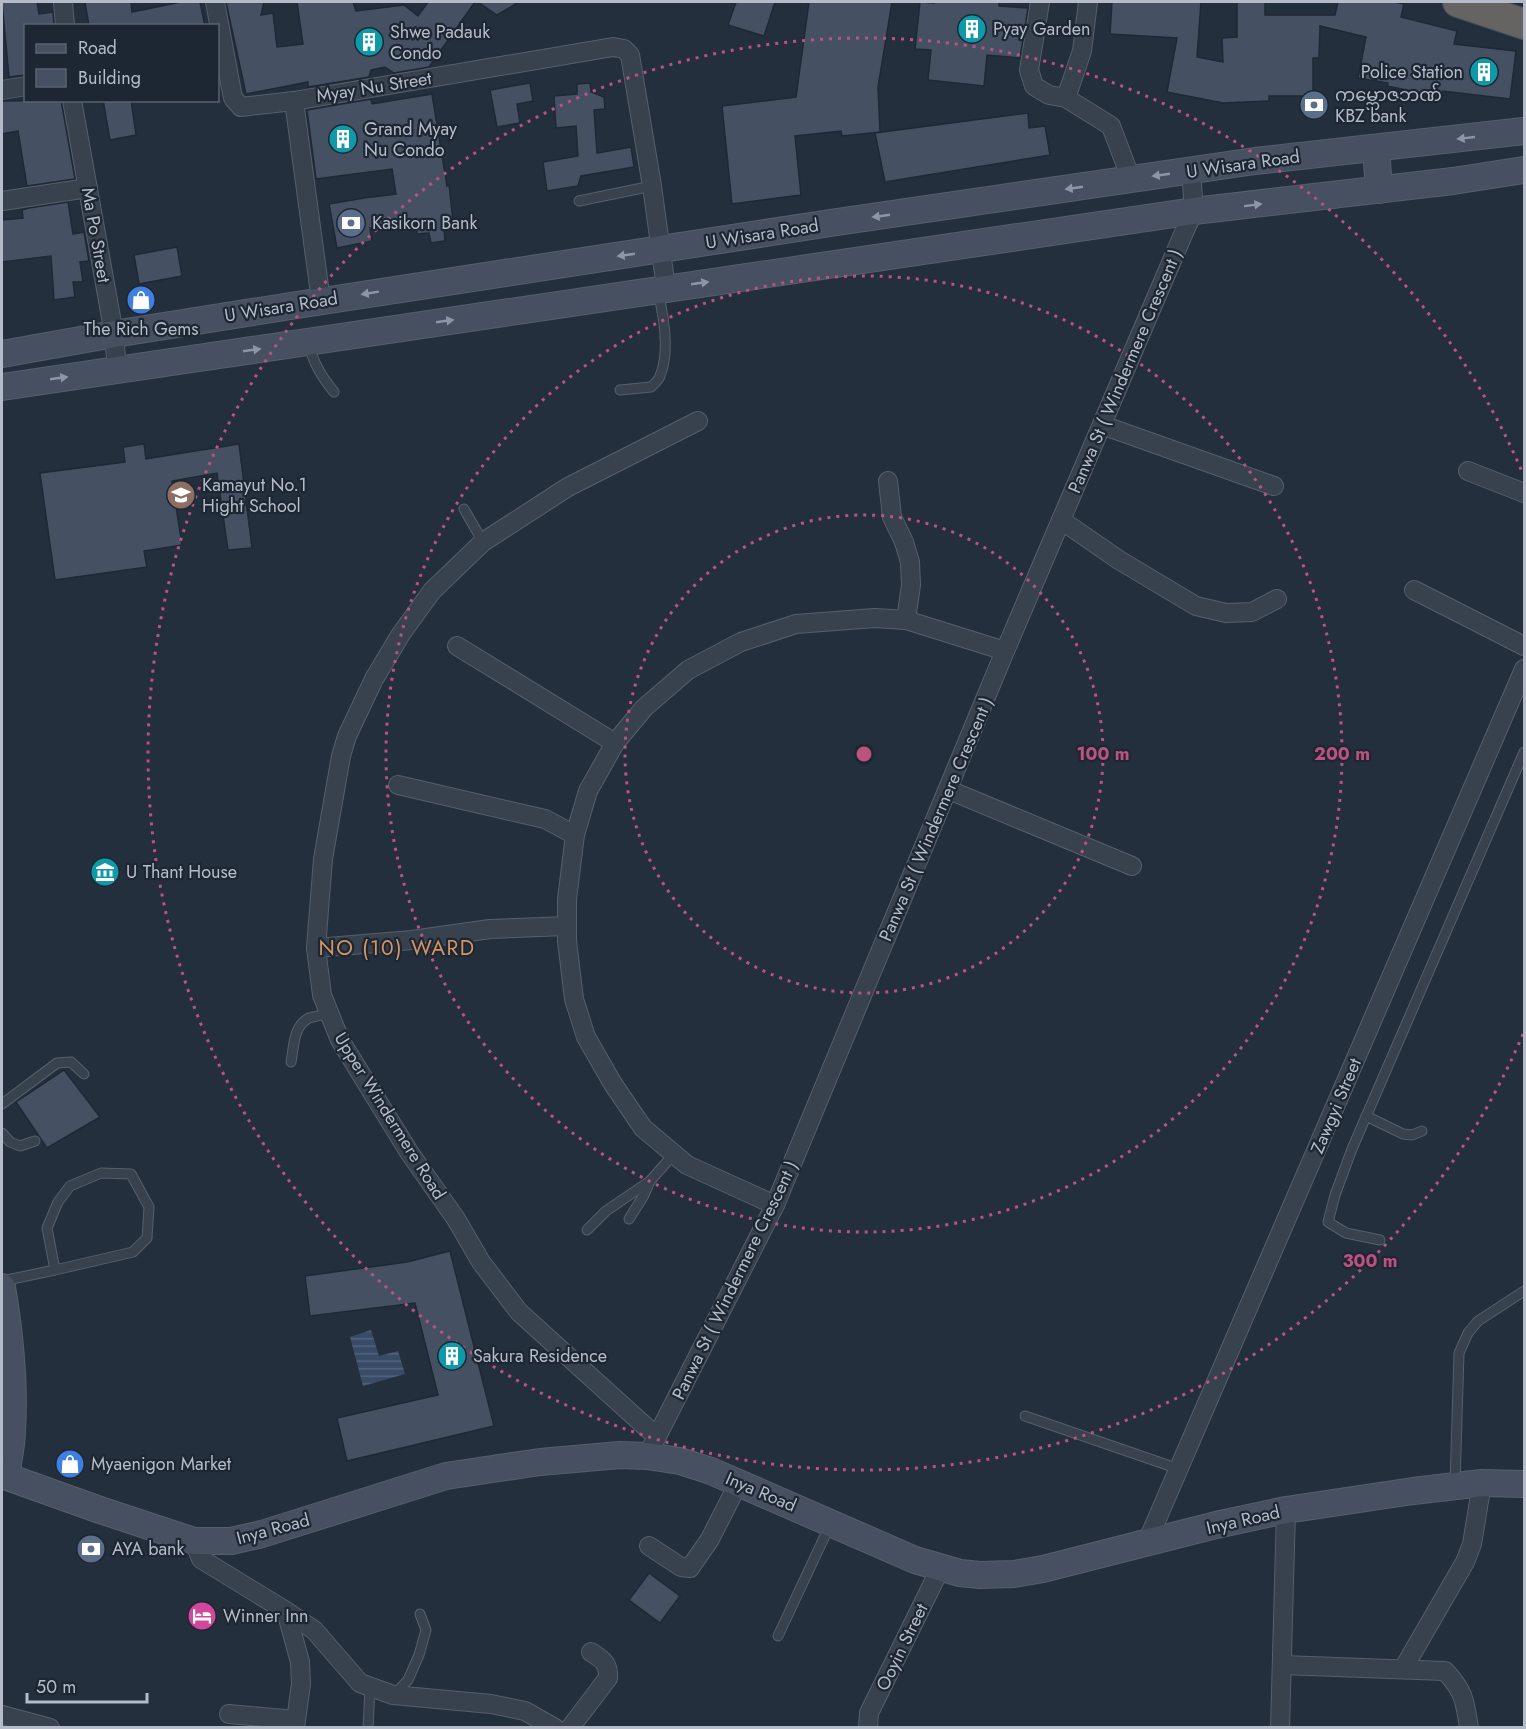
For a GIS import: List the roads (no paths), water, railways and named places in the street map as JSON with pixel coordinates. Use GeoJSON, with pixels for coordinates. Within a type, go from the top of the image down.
{"type":"FeatureCollection","features":[{"type":"Feature","properties":{"kind":"highway"},"geometry":{"type":"LineString","coordinates":[[1458,2],[1524,24]]}},
{"type":"Feature","properties":{"kind":"main road","name":"U Wisara Road"},"geometry":{"type":"LineString","coordinates":[[2,354],[469,278],[1007,197],[1255,161],[1524,131]]}},
{"type":"Feature","properties":{"kind":"main road"},"geometry":{"type":"LineString","coordinates":[[1376,148],[1379,190]]}},
{"type":"Feature","properties":{"kind":"main road","name":"U Wisara Road"},"geometry":{"type":"LineString","coordinates":[[2,387],[1194,212],[1453,182],[1524,170]]}},
{"type":"Feature","properties":{"kind":"main road"},"geometry":{"type":"LineString","coordinates":[[1007,197],[1013,238]]}},
{"type":"Feature","properties":{"kind":"main road"},"geometry":{"type":"LineString","coordinates":[[837,222],[842,263]]}},
{"type":"Feature","properties":{"kind":"main road"},"geometry":{"type":"LineString","coordinates":[[469,278],[475,317]]}},
{"type":"Feature","properties":{"kind":"main road"},"geometry":{"type":"LineString","coordinates":[[306,342],[309,303]]}},
{"type":"Feature","properties":{"kind":"main road"},"geometry":{"type":"LineString","coordinates":[[2,1287],[8,1320],[12,1379],[12,1432],[4,1475]]}},
{"type":"Feature","properties":{"kind":"main road","name":"Inya Road"},"geometry":{"type":"LineString","coordinates":[[4,1475],[194,1541],[231,1541],[262,1534],[446,1476],[540,1462],[621,1455],[652,1446],[680,1461],[739,1482],[906,1556],[960,1573],[980,1575],[1014,1574],[1043,1569],[1286,1510],[1482,1483],[1524,1484]]}},
{"type":"Feature","properties":{"kind":"street"},"geometry":{"type":"LineString","coordinates":[[63,2],[65,24]]}},
{"type":"Feature","properties":{"kind":"street","name":"Myay Nu Street"},"geometry":{"type":"LineString","coordinates":[[215,2],[217,24]]}},
{"type":"Feature","properties":{"kind":"street"},"geometry":{"type":"LineString","coordinates":[[1040,2],[1029,70],[1034,86],[1049,95],[1066,98],[1111,126],[1131,179]]}},
{"type":"Feature","properties":{"kind":"street"},"geometry":{"type":"LineString","coordinates":[[1066,98],[1082,51],[1088,2]]}},
{"type":"Feature","properties":{"kind":"street","name":"Myay Nu Street"},"geometry":{"type":"LineString","coordinates":[[220,53],[233,98],[241,107],[248,107],[613,47],[624,50],[630,55],[652,186],[661,249],[662,289]]}},
{"type":"Feature","properties":{"kind":"street"},"geometry":{"type":"LineString","coordinates":[[2,90],[24,86]]}},
{"type":"Feature","properties":{"kind":"street"},"geometry":{"type":"LineString","coordinates":[[294,101],[309,303]]}},
{"type":"Feature","properties":{"kind":"street","name":"Ma Po Street"},"geometry":{"type":"LineString","coordinates":[[72,102],[114,334],[117,370]]}},
{"type":"Feature","properties":{"kind":"street","name":"Panwa St ( Windermere Crescent )"},"geometry":{"type":"LineString","coordinates":[[652,1446],[775,1205],[1005,651],[1194,212],[1191,171]]}},
{"type":"Feature","properties":{"kind":"street"},"geometry":{"type":"LineString","coordinates":[[2,201],[88,188]]}},
{"type":"Feature","properties":{"kind":"street","name":"Upper Windermere Road"},"geometry":{"type":"LineString","coordinates":[[652,1446],[519,1312],[481,1262],[456,1219],[409,1152],[340,1040],[322,994],[316,948],[323,859],[340,756],[374,679],[401,634],[432,591],[483,542],[568,487],[698,421]]}},
{"type":"Feature","properties":{"kind":"street"},"geometry":{"type":"LineString","coordinates":[[1102,425],[1274,486]]}},
{"type":"Feature","properties":{"kind":"street"},"geometry":{"type":"LineString","coordinates":[[1468,471],[1524,493]]}},
{"type":"Feature","properties":{"kind":"street"},"geometry":{"type":"LineString","coordinates":[[888,481],[892,517],[904,542],[910,562],[911,585],[906,620]]}},
{"type":"Feature","properties":{"kind":"street"},"geometry":{"type":"LineString","coordinates":[[1061,520],[1119,560],[1196,606],[1226,613],[1252,612],[1277,599]]}},
{"type":"Feature","properties":{"kind":"street"},"geometry":{"type":"LineString","coordinates":[[1414,590],[1524,646]]}},
{"type":"Feature","properties":{"kind":"street"},"geometry":{"type":"LineString","coordinates":[[775,1205],[687,1164],[673,1155],[643,1128],[613,1084],[586,1037],[574,999],[567,941],[567,899],[575,835],[588,791],[615,743],[644,708],[688,670],[741,642],[796,624],[875,618],[906,620],[1005,651]]}},
{"type":"Feature","properties":{"kind":"street"},"geometry":{"type":"LineString","coordinates":[[457,646],[615,743]]}},
{"type":"Feature","properties":{"kind":"street","name":"Zawgyi Street"},"geometry":{"type":"LineString","coordinates":[[1147,1542],[1524,669]]}},
{"type":"Feature","properties":{"kind":"street"},"geometry":{"type":"LineString","coordinates":[[398,785],[544,819],[575,835]]}},
{"type":"Feature","properties":{"kind":"street"},"geometry":{"type":"LineString","coordinates":[[949,789],[1131,866]]}},
{"type":"Feature","properties":{"kind":"street"},"geometry":{"type":"LineString","coordinates":[[316,948],[412,940],[490,929],[567,926]]}},
{"type":"Feature","properties":{"kind":"street"},"geometry":{"type":"LineString","coordinates":[[649,1546],[681,1567],[690,1568],[710,1539],[739,1482]]}},
{"type":"Feature","properties":{"kind":"street"},"geometry":{"type":"LineString","coordinates":[[1403,1669],[1466,1562],[1472,1544],[1482,1483]]}},
{"type":"Feature","properties":{"kind":"street"},"geometry":{"type":"LineString","coordinates":[[1281,1728],[1286,1510]]}},
{"type":"Feature","properties":{"kind":"street"},"geometry":{"type":"LineString","coordinates":[[194,1541],[201,1559],[314,1630],[360,1683],[393,1695],[491,1704],[525,1711],[555,1728]]}},
{"type":"Feature","properties":{"kind":"street","name":"Ooyin Street"},"geometry":{"type":"LineString","coordinates":[[868,1728],[869,1713],[941,1567]]}},
{"type":"Feature","properties":{"kind":"street"},"geometry":{"type":"LineString","coordinates":[[229,1714],[295,1724],[301,1684],[300,1662],[286,1611]]}},
{"type":"Feature","properties":{"kind":"street"},"geometry":{"type":"LineString","coordinates":[[570,1728],[608,1678],[608,1669],[604,1660],[591,1652]]}},
{"type":"Feature","properties":{"kind":"street"},"geometry":{"type":"LineString","coordinates":[[1282,1665],[1445,1671],[1456,1682],[1465,1699],[1469,1728]]}},
{"type":"Feature","properties":{"kind":"street"},"geometry":{"type":"LineString","coordinates":[[2,1715],[50,1728]]}},
{"type":"Feature","properties":{"kind":"lane"},"geometry":{"type":"LineString","coordinates":[[579,201],[652,186]]}},
{"type":"Feature","properties":{"kind":"lane"},"geometry":{"type":"LineString","coordinates":[[620,390],[651,387],[660,378],[666,340],[662,289]]}},
{"type":"Feature","properties":{"kind":"lane"},"geometry":{"type":"LineString","coordinates":[[306,342],[320,373],[334,392]]}},
{"type":"Feature","properties":{"kind":"lane"},"geometry":{"type":"LineString","coordinates":[[464,509],[483,542]]}},
{"type":"Feature","properties":{"kind":"lane"},"geometry":{"type":"LineString","coordinates":[[1380,1240],[1346,1233],[1328,1222],[1335,1195],[1366,1116],[1524,752]]}},
{"type":"Feature","properties":{"kind":"lane"},"geometry":{"type":"LineString","coordinates":[[291,1062],[296,1032],[301,1025],[310,1018],[329,1014]]}},
{"type":"Feature","properties":{"kind":"lane"},"geometry":{"type":"LineString","coordinates":[[2,1104],[57,1063],[71,1062],[84,1074]]}},
{"type":"Feature","properties":{"kind":"lane"},"geometry":{"type":"LineString","coordinates":[[1366,1116],[1403,1134],[1412,1135],[1422,1131]]}},
{"type":"Feature","properties":{"kind":"lane"},"geometry":{"type":"LineString","coordinates":[[2,1133],[9,1142],[20,1146],[34,1141]]}},
{"type":"Feature","properties":{"kind":"lane"},"geometry":{"type":"LineString","coordinates":[[587,1230],[606,1211],[650,1181],[673,1155]]}},
{"type":"Feature","properties":{"kind":"lane"},"geometry":{"type":"LineString","coordinates":[[2,1281],[54,1270],[133,1252],[147,1238],[149,1207],[131,1174],[101,1173],[70,1186],[58,1202],[47,1228],[54,1270]]}},
{"type":"Feature","properties":{"kind":"lane"},"geometry":{"type":"LineString","coordinates":[[629,1219],[650,1181]]}},
{"type":"Feature","properties":{"kind":"lane"},"geometry":{"type":"LineString","coordinates":[[1455,1486],[1460,1353],[1468,1333],[1478,1321],[1524,1291]]}},
{"type":"Feature","properties":{"kind":"lane"},"geometry":{"type":"LineString","coordinates":[[1025,1416],[1179,1469]]}},
{"type":"Feature","properties":{"kind":"lane"},"geometry":{"type":"LineString","coordinates":[[778,1636],[831,1523]]}},
{"type":"Feature","properties":{"kind":"lane"},"geometry":{"type":"LineString","coordinates":[[393,1695],[408,1680],[419,1655],[426,1630],[420,1614]]}},
{"type":"Feature","properties":{"kind":"lane"},"geometry":{"type":"LineString","coordinates":[[368,1728],[370,1687]]}},
{"type":"Feature","properties":{"kind":"water"},"geometry":{"type":"Polygon","coordinates":[[[371,1330],[379,1356],[398,1351],[405,1374],[363,1386],[350,1337],[371,1330]]]}},
{"type":"Feature","properties":{"kind":"place","name":"Pyay Garden"},"geometry":{"type":"Point","coordinates":[972,29]}},
{"type":"Feature","properties":{"kind":"place","name":"Shwe Padauk Condo"},"geometry":{"type":"Point","coordinates":[369,42]}},
{"type":"Feature","properties":{"kind":"place","name":"Police Station"},"geometry":{"type":"Point","coordinates":[1484,72]}},
{"type":"Feature","properties":{"kind":"place","name":"ကမ္ဘောဇဘဏ် KBZ bank"},"geometry":{"type":"Point","coordinates":[1314,105]}},
{"type":"Feature","properties":{"kind":"place","name":"Grand Myay Nu Condo"},"geometry":{"type":"Point","coordinates":[343,139]}},
{"type":"Feature","properties":{"kind":"place","name":"Kasikorn Bank"},"geometry":{"type":"Point","coordinates":[351,223]}},
{"type":"Feature","properties":{"kind":"place","name":"The Rich Gems"},"geometry":{"type":"Point","coordinates":[141,300]}},
{"type":"Feature","properties":{"kind":"place","name":"Kamayut No.1 Hight School"},"geometry":{"type":"Point","coordinates":[181,495]}},
{"type":"Feature","properties":{"kind":"place","name":"U Thant House"},"geometry":{"type":"Point","coordinates":[105,872]}},
{"type":"Feature","properties":{"kind":"place","name":"Sakura Residence"},"geometry":{"type":"Point","coordinates":[452,1356]}},
{"type":"Feature","properties":{"kind":"place","name":"Myaenigon Market"},"geometry":{"type":"Point","coordinates":[70,1464]}},
{"type":"Feature","properties":{"kind":"place","name":"AYA bank"},"geometry":{"type":"Point","coordinates":[91,1549]}},
{"type":"Feature","properties":{"kind":"place","name":"Winner Inn"},"geometry":{"type":"Point","coordinates":[202,1616]}},
{"type":"Feature","properties":{"kind":"district","name":"NO (10) WARD"},"geometry":{"type":"Point","coordinates":[397,948]}}]}
